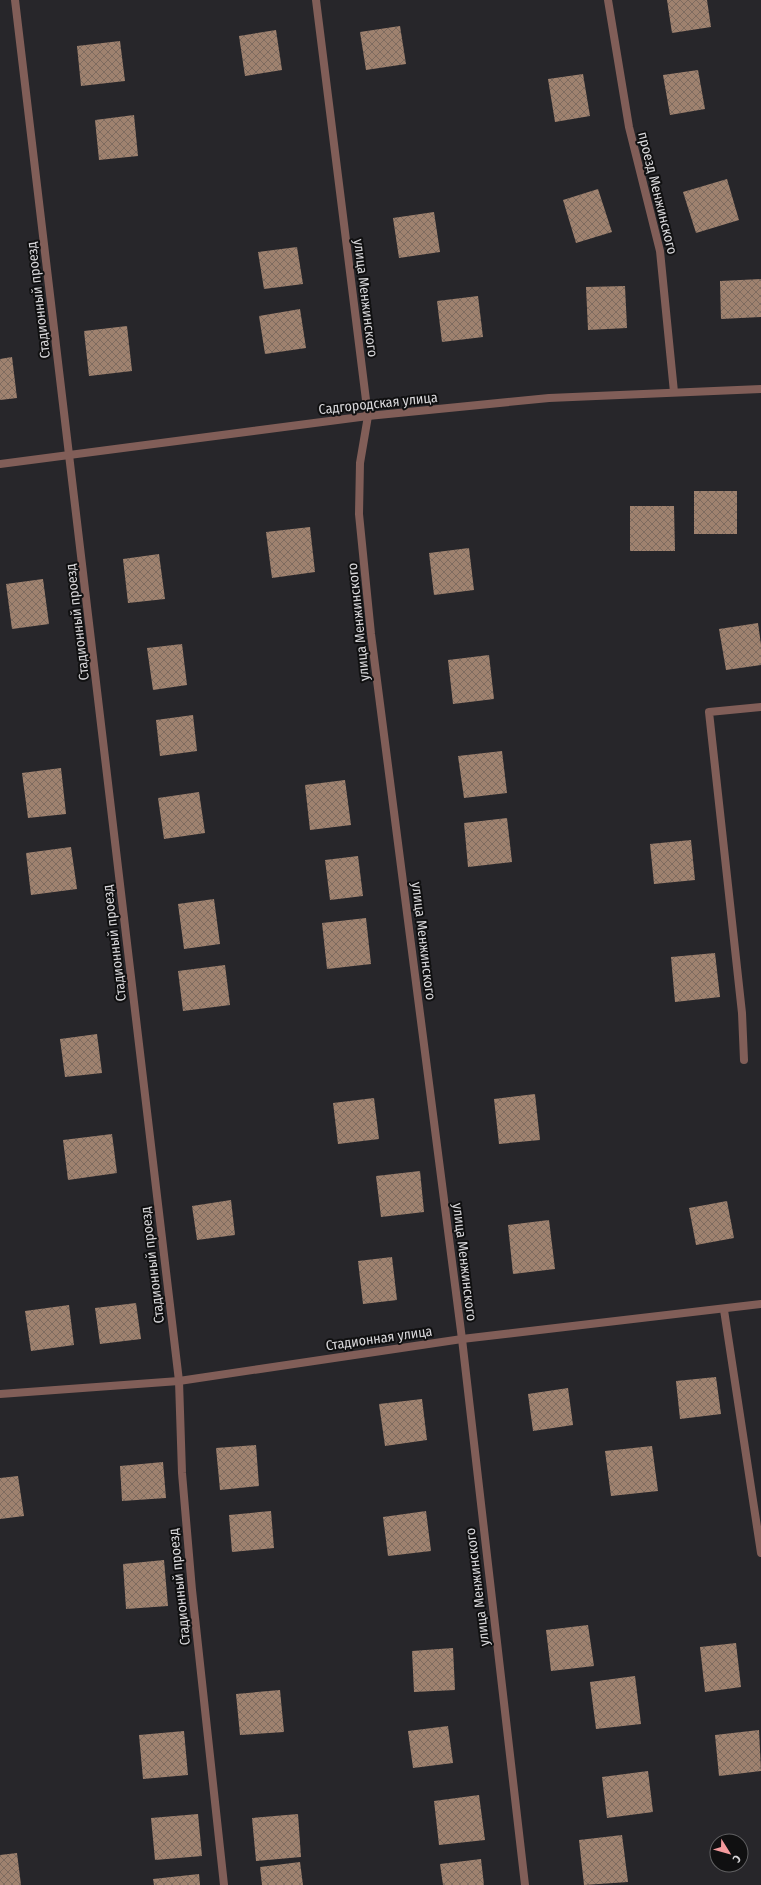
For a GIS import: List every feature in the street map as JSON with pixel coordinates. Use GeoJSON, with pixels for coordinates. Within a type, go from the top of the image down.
{"type":"FeatureCollection","features":[{"type":"Feature","properties":{"kind":"street","name":"Стадионный проезд"},"geometry":{"type":"LineString","coordinates":[[15,0],[179,1381],[182,1473],[191,1582],[224,1885]]}},
{"type":"Feature","properties":{"kind":"street","name":"улица Менжинского"},"geometry":{"type":"LineString","coordinates":[[316,0],[368,416],[360,462],[359,514],[370,626],[462,1339],[525,1885]]}},
{"type":"Feature","properties":{"kind":"street","name":"проезд Менжинского"},"geometry":{"type":"LineString","coordinates":[[608,0],[629,127],[660,251],[674,392]]}},
{"type":"Feature","properties":{"kind":"street","name":"Садгородская улица"},"geometry":{"type":"LineString","coordinates":[[0,464],[368,416],[549,398],[761,389]]}},
{"type":"Feature","properties":{"kind":"street"},"geometry":{"type":"LineString","coordinates":[[744,1060],[742,1013],[709,712],[761,707]]}},
{"type":"Feature","properties":{"kind":"street","name":"Стадионная улица"},"geometry":{"type":"LineString","coordinates":[[0,1394],[179,1381],[462,1339],[724,1310],[761,1304]]}},
{"type":"Feature","properties":{"kind":"street"},"geometry":{"type":"LineString","coordinates":[[724,1310],[761,1553]]}},
{"type":"Feature","properties":{"kind":"building"},"geometry":{"type":"Polygon","coordinates":[[[667,0],[707,0],[711,27],[672,33],[667,0]]]}},
{"type":"Feature","properties":{"kind":"building"},"geometry":{"type":"Polygon","coordinates":[[[400,26],[406,64],[366,70],[360,32],[400,26]]]}},
{"type":"Feature","properties":{"kind":"building"},"geometry":{"type":"Polygon","coordinates":[[[276,30],[282,70],[245,76],[239,36],[276,30]]]}},
{"type":"Feature","properties":{"kind":"building"},"geometry":{"type":"Polygon","coordinates":[[[120,41],[125,81],[81,86],[77,46],[120,41]]]}},
{"type":"Feature","properties":{"kind":"building"},"geometry":{"type":"Polygon","coordinates":[[[698,70],[705,109],[670,115],[663,75],[698,70]]]}},
{"type":"Feature","properties":{"kind":"building"},"geometry":{"type":"Polygon","coordinates":[[[583,74],[590,116],[555,122],[548,79],[583,74]]]}},
{"type":"Feature","properties":{"kind":"building"},"geometry":{"type":"Polygon","coordinates":[[[134,115],[138,156],[99,160],[95,120],[134,115]]]}},
{"type":"Feature","properties":{"kind":"building"},"geometry":{"type":"Polygon","coordinates":[[[727,179],[739,220],[696,233],[683,192],[727,179]]]}},
{"type":"Feature","properties":{"kind":"building"},"geometry":{"type":"Polygon","coordinates":[[[598,189],[612,232],[576,243],[563,200],[598,189]]]}},
{"type":"Feature","properties":{"kind":"building"},"geometry":{"type":"Polygon","coordinates":[[[434,212],[440,252],[399,258],[393,218],[434,212]]]}},
{"type":"Feature","properties":{"kind":"building"},"geometry":{"type":"Polygon","coordinates":[[[297,247],[303,284],[264,289],[258,252],[297,247]]]}},
{"type":"Feature","properties":{"kind":"building"},"geometry":{"type":"Polygon","coordinates":[[[761,279],[761,317],[721,319],[720,281],[761,279]]]}},
{"type":"Feature","properties":{"kind":"building"},"geometry":{"type":"Polygon","coordinates":[[[625,286],[627,328],[588,330],[586,287],[625,286]]]}},
{"type":"Feature","properties":{"kind":"building"},"geometry":{"type":"Polygon","coordinates":[[[478,296],[483,337],[442,342],[437,301],[478,296]]]}},
{"type":"Feature","properties":{"kind":"building"},"geometry":{"type":"Polygon","coordinates":[[[300,309],[306,348],[265,354],[259,316],[300,309]]]}},
{"type":"Feature","properties":{"kind":"building"},"geometry":{"type":"Polygon","coordinates":[[[127,326],[132,371],[89,376],[84,331],[127,326]]]}},
{"type":"Feature","properties":{"kind":"building"},"geometry":{"type":"Polygon","coordinates":[[[12,357],[17,398],[0,400],[0,359],[12,357]]]}},
{"type":"Feature","properties":{"kind":"building"},"geometry":{"type":"Polygon","coordinates":[[[694,491],[737,491],[737,534],[694,534],[694,491]]]}},
{"type":"Feature","properties":{"kind":"building"},"geometry":{"type":"Polygon","coordinates":[[[630,506],[674,506],[675,551],[630,551],[630,506]]]}},
{"type":"Feature","properties":{"kind":"building"},"geometry":{"type":"Polygon","coordinates":[[[310,527],[315,572],[272,578],[266,532],[310,527]]]}},
{"type":"Feature","properties":{"kind":"building"},"geometry":{"type":"Polygon","coordinates":[[[469,548],[474,590],[434,595],[429,553],[469,548]]]}},
{"type":"Feature","properties":{"kind":"building"},"geometry":{"type":"Polygon","coordinates":[[[159,554],[165,599],[128,603],[123,559],[159,554]]]}},
{"type":"Feature","properties":{"kind":"building"},"geometry":{"type":"Polygon","coordinates":[[[43,579],[49,624],[12,629],[6,584],[43,579]]]}},
{"type":"Feature","properties":{"kind":"building"},"geometry":{"type":"Polygon","coordinates":[[[758,623],[761,645],[761,665],[726,670],[719,629],[758,623]]]}},
{"type":"Feature","properties":{"kind":"building"},"geometry":{"type":"Polygon","coordinates":[[[182,644],[187,685],[153,690],[147,648],[182,644]]]}},
{"type":"Feature","properties":{"kind":"building"},"geometry":{"type":"Polygon","coordinates":[[[489,655],[494,699],[453,704],[448,660],[489,655]]]}},
{"type":"Feature","properties":{"kind":"building"},"geometry":{"type":"Polygon","coordinates":[[[193,715],[197,751],[160,756],[156,720],[193,715]]]}},
{"type":"Feature","properties":{"kind":"building"},"geometry":{"type":"Polygon","coordinates":[[[502,751],[507,793],[464,798],[458,756],[502,751]]]}},
{"type":"Feature","properties":{"kind":"building"},"geometry":{"type":"Polygon","coordinates":[[[61,768],[66,814],[28,818],[22,773],[61,768]]]}},
{"type":"Feature","properties":{"kind":"building"},"geometry":{"type":"Polygon","coordinates":[[[345,780],[351,825],[310,830],[305,785],[345,780]]]}},
{"type":"Feature","properties":{"kind":"building"},"geometry":{"type":"Polygon","coordinates":[[[199,792],[205,833],[164,839],[158,798],[199,792]]]}},
{"type":"Feature","properties":{"kind":"building"},"geometry":{"type":"Polygon","coordinates":[[[507,818],[512,862],[468,867],[464,823],[507,818]]]}},
{"type":"Feature","properties":{"kind":"building"},"geometry":{"type":"Polygon","coordinates":[[[691,840],[695,880],[654,884],[650,844],[691,840]]]}},
{"type":"Feature","properties":{"kind":"building"},"geometry":{"type":"Polygon","coordinates":[[[71,847],[77,889],[31,895],[26,853],[71,847]]]}},
{"type":"Feature","properties":{"kind":"building"},"geometry":{"type":"Polygon","coordinates":[[[358,856],[363,896],[330,900],[325,860],[358,856]]]}},
{"type":"Feature","properties":{"kind":"building"},"geometry":{"type":"Polygon","coordinates":[[[214,899],[220,944],[184,949],[178,904],[214,899]]]}},
{"type":"Feature","properties":{"kind":"building"},"geometry":{"type":"Polygon","coordinates":[[[366,918],[371,964],[327,969],[322,923],[366,918]]]}},
{"type":"Feature","properties":{"kind":"building"},"geometry":{"type":"Polygon","coordinates":[[[715,953],[720,997],[675,1002],[671,957],[715,953]]]}},
{"type":"Feature","properties":{"kind":"building"},"geometry":{"type":"Polygon","coordinates":[[[225,965],[230,1005],[183,1011],[178,971],[225,965]]]}},
{"type":"Feature","properties":{"kind":"building"},"geometry":{"type":"Polygon","coordinates":[[[97,1034],[102,1073],[65,1077],[60,1039],[97,1034]]]}},
{"type":"Feature","properties":{"kind":"building"},"geometry":{"type":"Polygon","coordinates":[[[535,1094],[540,1140],[499,1144],[494,1099],[535,1094]]]}},
{"type":"Feature","properties":{"kind":"building"},"geometry":{"type":"Polygon","coordinates":[[[374,1098],[379,1139],[338,1144],[333,1103],[374,1098]]]}},
{"type":"Feature","properties":{"kind":"building"},"geometry":{"type":"Polygon","coordinates":[[[112,1134],[117,1173],[68,1180],[63,1140],[112,1134]]]}},
{"type":"Feature","properties":{"kind":"building"},"geometry":{"type":"Polygon","coordinates":[[[420,1171],[424,1212],[381,1217],[376,1176],[420,1171]]]}},
{"type":"Feature","properties":{"kind":"building"},"geometry":{"type":"Polygon","coordinates":[[[231,1200],[235,1235],[197,1240],[192,1206],[231,1200]]]}},
{"type":"Feature","properties":{"kind":"building"},"geometry":{"type":"Polygon","coordinates":[[[727,1201],[734,1238],[696,1245],[689,1208],[727,1201]]]}},
{"type":"Feature","properties":{"kind":"building"},"geometry":{"type":"Polygon","coordinates":[[[549,1220],[555,1269],[513,1274],[508,1225],[549,1220]]]}},
{"type":"Feature","properties":{"kind":"building"},"geometry":{"type":"Polygon","coordinates":[[[392,1257],[397,1300],[363,1304],[358,1261],[392,1257]]]}},
{"type":"Feature","properties":{"kind":"building"},"geometry":{"type":"Polygon","coordinates":[[[136,1303],[141,1339],[100,1344],[95,1308],[136,1303]]]}},
{"type":"Feature","properties":{"kind":"building"},"geometry":{"type":"Polygon","coordinates":[[[69,1305],[74,1345],[31,1351],[25,1311],[69,1305]]]}},
{"type":"Feature","properties":{"kind":"building"},"geometry":{"type":"Polygon","coordinates":[[[716,1377],[721,1414],[680,1419],[676,1381],[716,1377]]]}},
{"type":"Feature","properties":{"kind":"building"},"geometry":{"type":"Polygon","coordinates":[[[568,1388],[573,1425],[533,1431],[528,1394],[568,1388]]]}},
{"type":"Feature","properties":{"kind":"building"},"geometry":{"type":"Polygon","coordinates":[[[422,1399],[427,1440],[385,1446],[379,1404],[422,1399]]]}},
{"type":"Feature","properties":{"kind":"building"},"geometry":{"type":"Polygon","coordinates":[[[256,1445],[259,1486],[220,1490],[216,1448],[256,1445]]]}},
{"type":"Feature","properties":{"kind":"building"},"geometry":{"type":"Polygon","coordinates":[[[652,1446],[658,1491],[611,1496],[605,1451],[652,1446]]]}},
{"type":"Feature","properties":{"kind":"building"},"geometry":{"type":"Polygon","coordinates":[[[163,1462],[166,1498],[122,1501],[120,1466],[163,1462]]]}},
{"type":"Feature","properties":{"kind":"building"},"geometry":{"type":"Polygon","coordinates":[[[18,1476],[24,1516],[0,1519],[0,1478],[18,1476]]]}},
{"type":"Feature","properties":{"kind":"building"},"geometry":{"type":"Polygon","coordinates":[[[271,1511],[274,1548],[232,1552],[229,1515],[271,1511]]]}},
{"type":"Feature","properties":{"kind":"building"},"geometry":{"type":"Polygon","coordinates":[[[426,1511],[431,1551],[388,1556],[383,1517],[426,1511]]]}},
{"type":"Feature","properties":{"kind":"building"},"geometry":{"type":"Polygon","coordinates":[[[164,1560],[168,1606],[126,1609],[123,1564],[164,1560]]]}},
{"type":"Feature","properties":{"kind":"building"},"geometry":{"type":"Polygon","coordinates":[[[588,1625],[594,1666],[551,1671],[546,1630],[588,1625]]]}},
{"type":"Feature","properties":{"kind":"building"},"geometry":{"type":"Polygon","coordinates":[[[736,1643],[741,1687],[705,1692],[700,1647],[736,1643]]]}},
{"type":"Feature","properties":{"kind":"building"},"geometry":{"type":"Polygon","coordinates":[[[453,1648],[455,1690],[414,1692],[412,1651],[453,1648]]]}},
{"type":"Feature","properties":{"kind":"building"},"geometry":{"type":"Polygon","coordinates":[[[635,1676],[641,1724],[596,1729],[590,1682],[635,1676]]]}},
{"type":"Feature","properties":{"kind":"building"},"geometry":{"type":"Polygon","coordinates":[[[280,1690],[284,1732],[240,1735],[236,1694],[280,1690]]]}},
{"type":"Feature","properties":{"kind":"building"},"geometry":{"type":"Polygon","coordinates":[[[448,1726],[453,1763],[413,1768],[408,1731],[448,1726]]]}},
{"type":"Feature","properties":{"kind":"building"},"geometry":{"type":"Polygon","coordinates":[[[759,1730],[761,1771],[719,1776],[715,1735],[759,1730]]]}},
{"type":"Feature","properties":{"kind":"building"},"geometry":{"type":"Polygon","coordinates":[[[184,1731],[188,1775],[143,1779],[139,1735],[184,1731]]]}},
{"type":"Feature","properties":{"kind":"building"},"geometry":{"type":"Polygon","coordinates":[[[648,1771],[653,1812],[607,1818],[602,1777],[648,1771]]]}},
{"type":"Feature","properties":{"kind":"building"},"geometry":{"type":"Polygon","coordinates":[[[479,1795],[485,1840],[439,1845],[434,1801],[479,1795]]]}},
{"type":"Feature","properties":{"kind":"building"},"geometry":{"type":"Polygon","coordinates":[[[198,1814],[202,1856],[155,1860],[151,1818],[198,1814]]]}},
{"type":"Feature","properties":{"kind":"building"},"geometry":{"type":"Polygon","coordinates":[[[298,1814],[301,1857],[256,1861],[252,1818],[298,1814]]]}},
{"type":"Feature","properties":{"kind":"building"},"geometry":{"type":"Polygon","coordinates":[[[622,1835],[628,1882],[584,1885],[579,1840],[622,1835]]]}},
{"type":"Feature","properties":{"kind":"building"},"geometry":{"type":"Polygon","coordinates":[[[17,1853],[21,1885],[0,1885],[0,1855],[17,1853]]]}},
{"type":"Feature","properties":{"kind":"building"},"geometry":{"type":"Polygon","coordinates":[[[481,1859],[484,1885],[443,1885],[440,1864],[481,1859]]]}},
{"type":"Feature","properties":{"kind":"building"},"geometry":{"type":"Polygon","coordinates":[[[300,1862],[303,1885],[262,1885],[260,1867],[300,1862]]]}},
{"type":"Feature","properties":{"kind":"building"},"geometry":{"type":"Polygon","coordinates":[[[199,1874],[200,1885],[154,1885],[153,1879],[199,1874]]]}}]}
